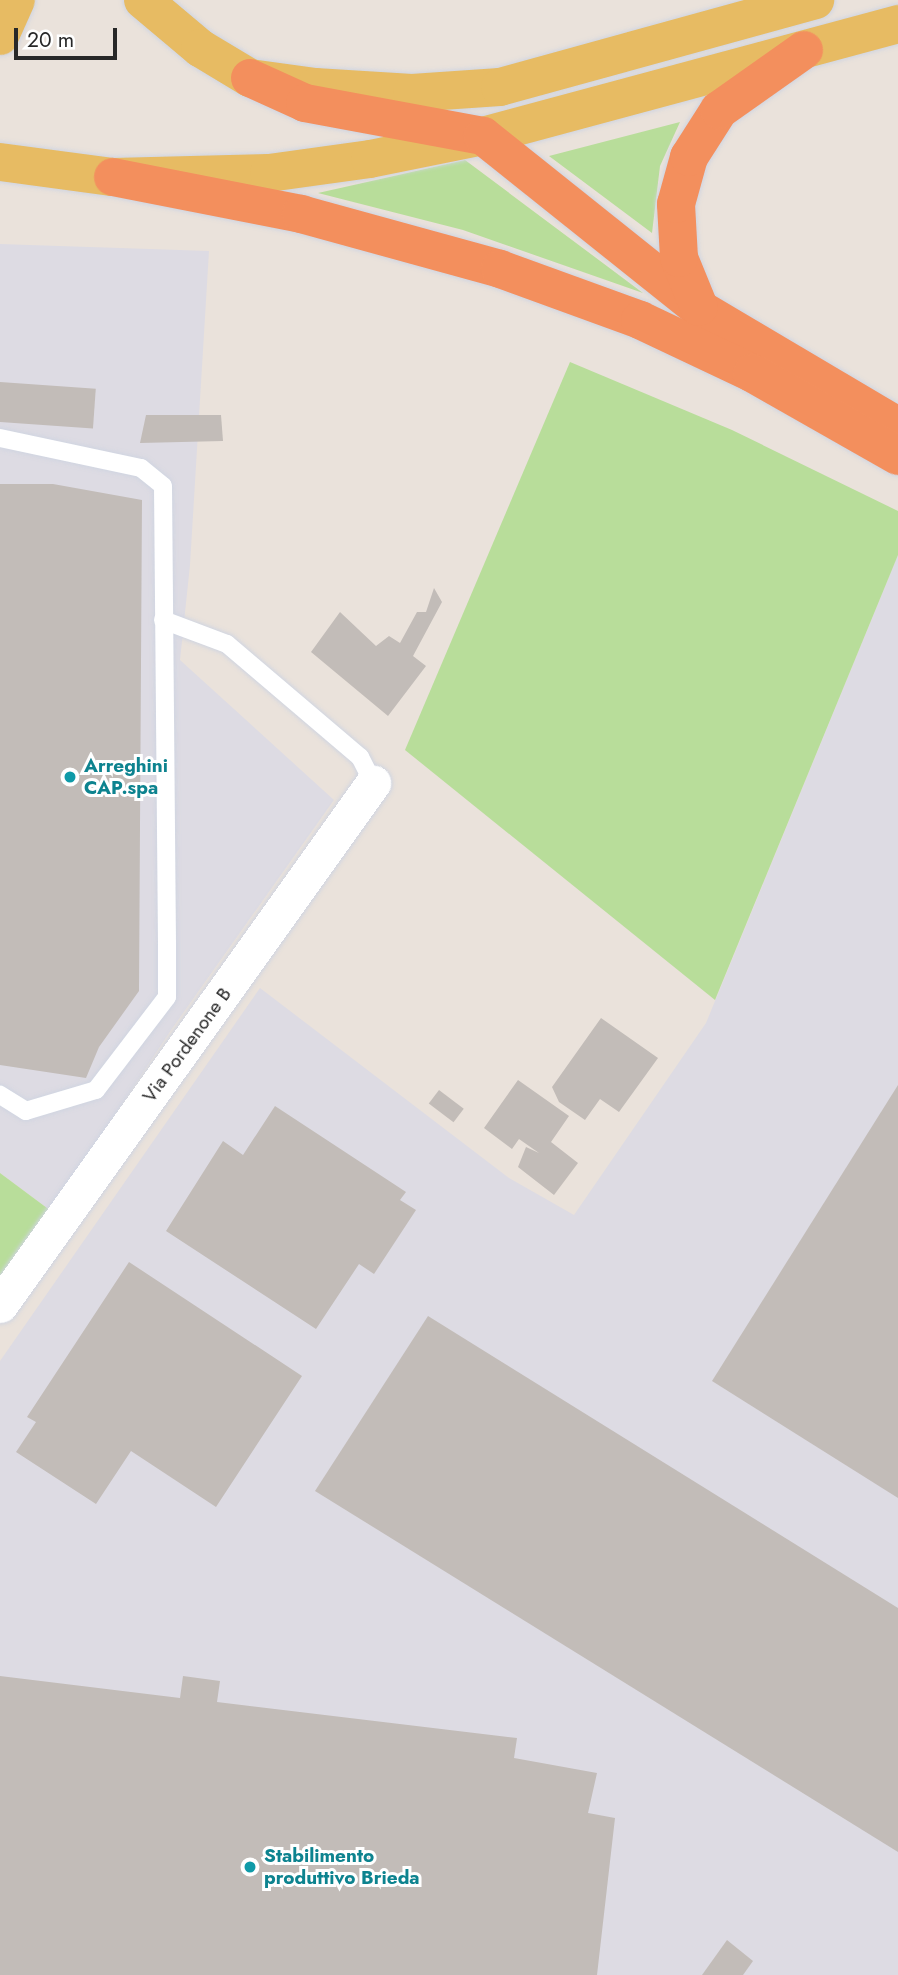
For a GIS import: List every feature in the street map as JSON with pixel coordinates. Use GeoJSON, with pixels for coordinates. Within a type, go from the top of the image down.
{"type":"FeatureCollection","features":[{"type":"Feature","properties":{"kind":"highway"},"geometry":{"type":"LineString","coordinates":[[700,309],[679,258],[676,204],[689,157],[719,110],[804,50]]}},
{"type":"Feature","properties":{"kind":"highway"},"geometry":{"type":"LineString","coordinates":[[250,78],[305,103],[483,136],[700,309],[898,426]]}},
{"type":"Feature","properties":{"kind":"highway"},"geometry":{"type":"LineString","coordinates":[[113,177],[301,214],[500,269],[652,326],[752,373],[898,456]]}},
{"type":"Feature","properties":{"kind":"main road"},"geometry":{"type":"LineString","coordinates":[[0,36],[16,0]]}},
{"type":"Feature","properties":{"kind":"main road"},"geometry":{"type":"LineString","coordinates":[[142,0],[200,48],[250,78],[315,88],[412,93],[500,86],[815,0]]}},
{"type":"Feature","properties":{"kind":"main road"},"geometry":{"type":"LineString","coordinates":[[0,162],[113,177],[269,173],[483,136],[898,24]]}},
{"type":"Feature","properties":{"kind":"street","name":"Via Pordenone B"},"geometry":{"type":"LineString","coordinates":[[0,1305],[373,783]]}},
{"type":"Feature","properties":{"kind":"lane"},"geometry":{"type":"LineString","coordinates":[[0,438],[141,468],[163,486],[167,997],[96,1090],[26,1111],[0,1095]]}},
{"type":"Feature","properties":{"kind":"lane"},"geometry":{"type":"LineString","coordinates":[[163,620],[227,644],[360,757],[373,783]]}},
{"type":"Feature","properties":{"kind":"shaded area"},"geometry":{"type":"Polygon","coordinates":[[[0,244],[209,251],[190,565],[180,660],[334,800],[171,1030],[51,1211],[0,1173],[0,244]]]}},
{"type":"Feature","properties":{"kind":"shaded area"},"geometry":{"type":"Polygon","coordinates":[[[898,555],[898,1975],[0,1975],[0,1361],[260,988],[509,1178],[574,1215],[706,1023],[898,555]]]}},
{"type":"Feature","properties":{"kind":"green space"},"geometry":{"type":"Polygon","coordinates":[[[680,122],[660,166],[652,233],[549,156],[680,122]]]}},
{"type":"Feature","properties":{"kind":"green space"},"geometry":{"type":"Polygon","coordinates":[[[465,160],[643,293],[463,230],[318,193],[465,160]]]}},
{"type":"Feature","properties":{"kind":"green space"},"geometry":{"type":"Polygon","coordinates":[[[570,362],[732,430],[898,511],[898,555],[715,1000],[405,750],[570,362]]]}},
{"type":"Feature","properties":{"kind":"green space"},"geometry":{"type":"Polygon","coordinates":[[[0,1173],[51,1211],[0,1277],[0,1173]]]}},
{"type":"Feature","properties":{"kind":"building"},"geometry":{"type":"Polygon","coordinates":[[[0,382],[96,389],[93,429],[0,422],[0,382]]]}},
{"type":"Feature","properties":{"kind":"building"},"geometry":{"type":"Polygon","coordinates":[[[146,415],[221,415],[223,441],[140,443],[146,415]]]}},
{"type":"Feature","properties":{"kind":"building","name":"Arreghini CAP.spa"},"geometry":{"type":"Polygon","coordinates":[[[0,484],[53,484],[142,500],[139,991],[99,1047],[86,1078],[0,1065],[0,484]]]}},
{"type":"Feature","properties":{"kind":"building"},"geometry":{"type":"Polygon","coordinates":[[[434,588],[442,602],[413,656],[426,666],[388,716],[311,652],[340,612],[376,646],[389,636],[400,643],[417,612],[426,612],[434,588]]]}},
{"type":"Feature","properties":{"kind":"building"},"geometry":{"type":"Polygon","coordinates":[[[601,1018],[658,1058],[619,1112],[600,1099],[585,1120],[559,1102],[552,1087],[601,1018]]]}},
{"type":"Feature","properties":{"kind":"building"},"geometry":{"type":"Polygon","coordinates":[[[518,1080],[569,1116],[551,1142],[578,1163],[554,1195],[518,1167],[526,1147],[539,1153],[519,1139],[512,1149],[484,1128],[518,1080]]]}},
{"type":"Feature","properties":{"kind":"building"},"geometry":{"type":"Polygon","coordinates":[[[898,1085],[898,1498],[712,1381],[898,1085]]]}},
{"type":"Feature","properties":{"kind":"building"},"geometry":{"type":"Polygon","coordinates":[[[439,1090],[464,1109],[454,1122],[429,1104],[439,1090]]]}},
{"type":"Feature","properties":{"kind":"building"},"geometry":{"type":"Polygon","coordinates":[[[275,1106],[406,1192],[400,1200],[416,1210],[374,1274],[359,1264],[316,1329],[166,1231],[223,1141],[243,1155],[275,1106]]]}},
{"type":"Feature","properties":{"kind":"building"},"geometry":{"type":"Polygon","coordinates":[[[129,1262],[302,1376],[216,1507],[131,1451],[96,1504],[16,1452],[36,1422],[27,1417],[129,1262]]]}},
{"type":"Feature","properties":{"kind":"building"},"geometry":{"type":"Polygon","coordinates":[[[428,1316],[898,1608],[898,1852],[315,1491],[428,1316]]]}},
{"type":"Feature","properties":{"kind":"building","name":"Stabilimento produttivo Brieda"},"geometry":{"type":"Polygon","coordinates":[[[0,1676],[180,1698],[183,1676],[220,1681],[217,1702],[517,1738],[514,1758],[597,1773],[588,1813],[615,1818],[597,1975],[0,1975],[0,1676]]]}},
{"type":"Feature","properties":{"kind":"building"},"geometry":{"type":"Polygon","coordinates":[[[727,1940],[753,1961],[743,1975],[702,1975],[727,1940]]]}},
{"type":"Feature","properties":{"kind":"place","name":"Arreghini CAP.spa"},"geometry":{"type":"Point","coordinates":[70,777]}},
{"type":"Feature","properties":{"kind":"place","name":"Stabilimento produttivo Brieda"},"geometry":{"type":"Point","coordinates":[250,1867]}}]}
